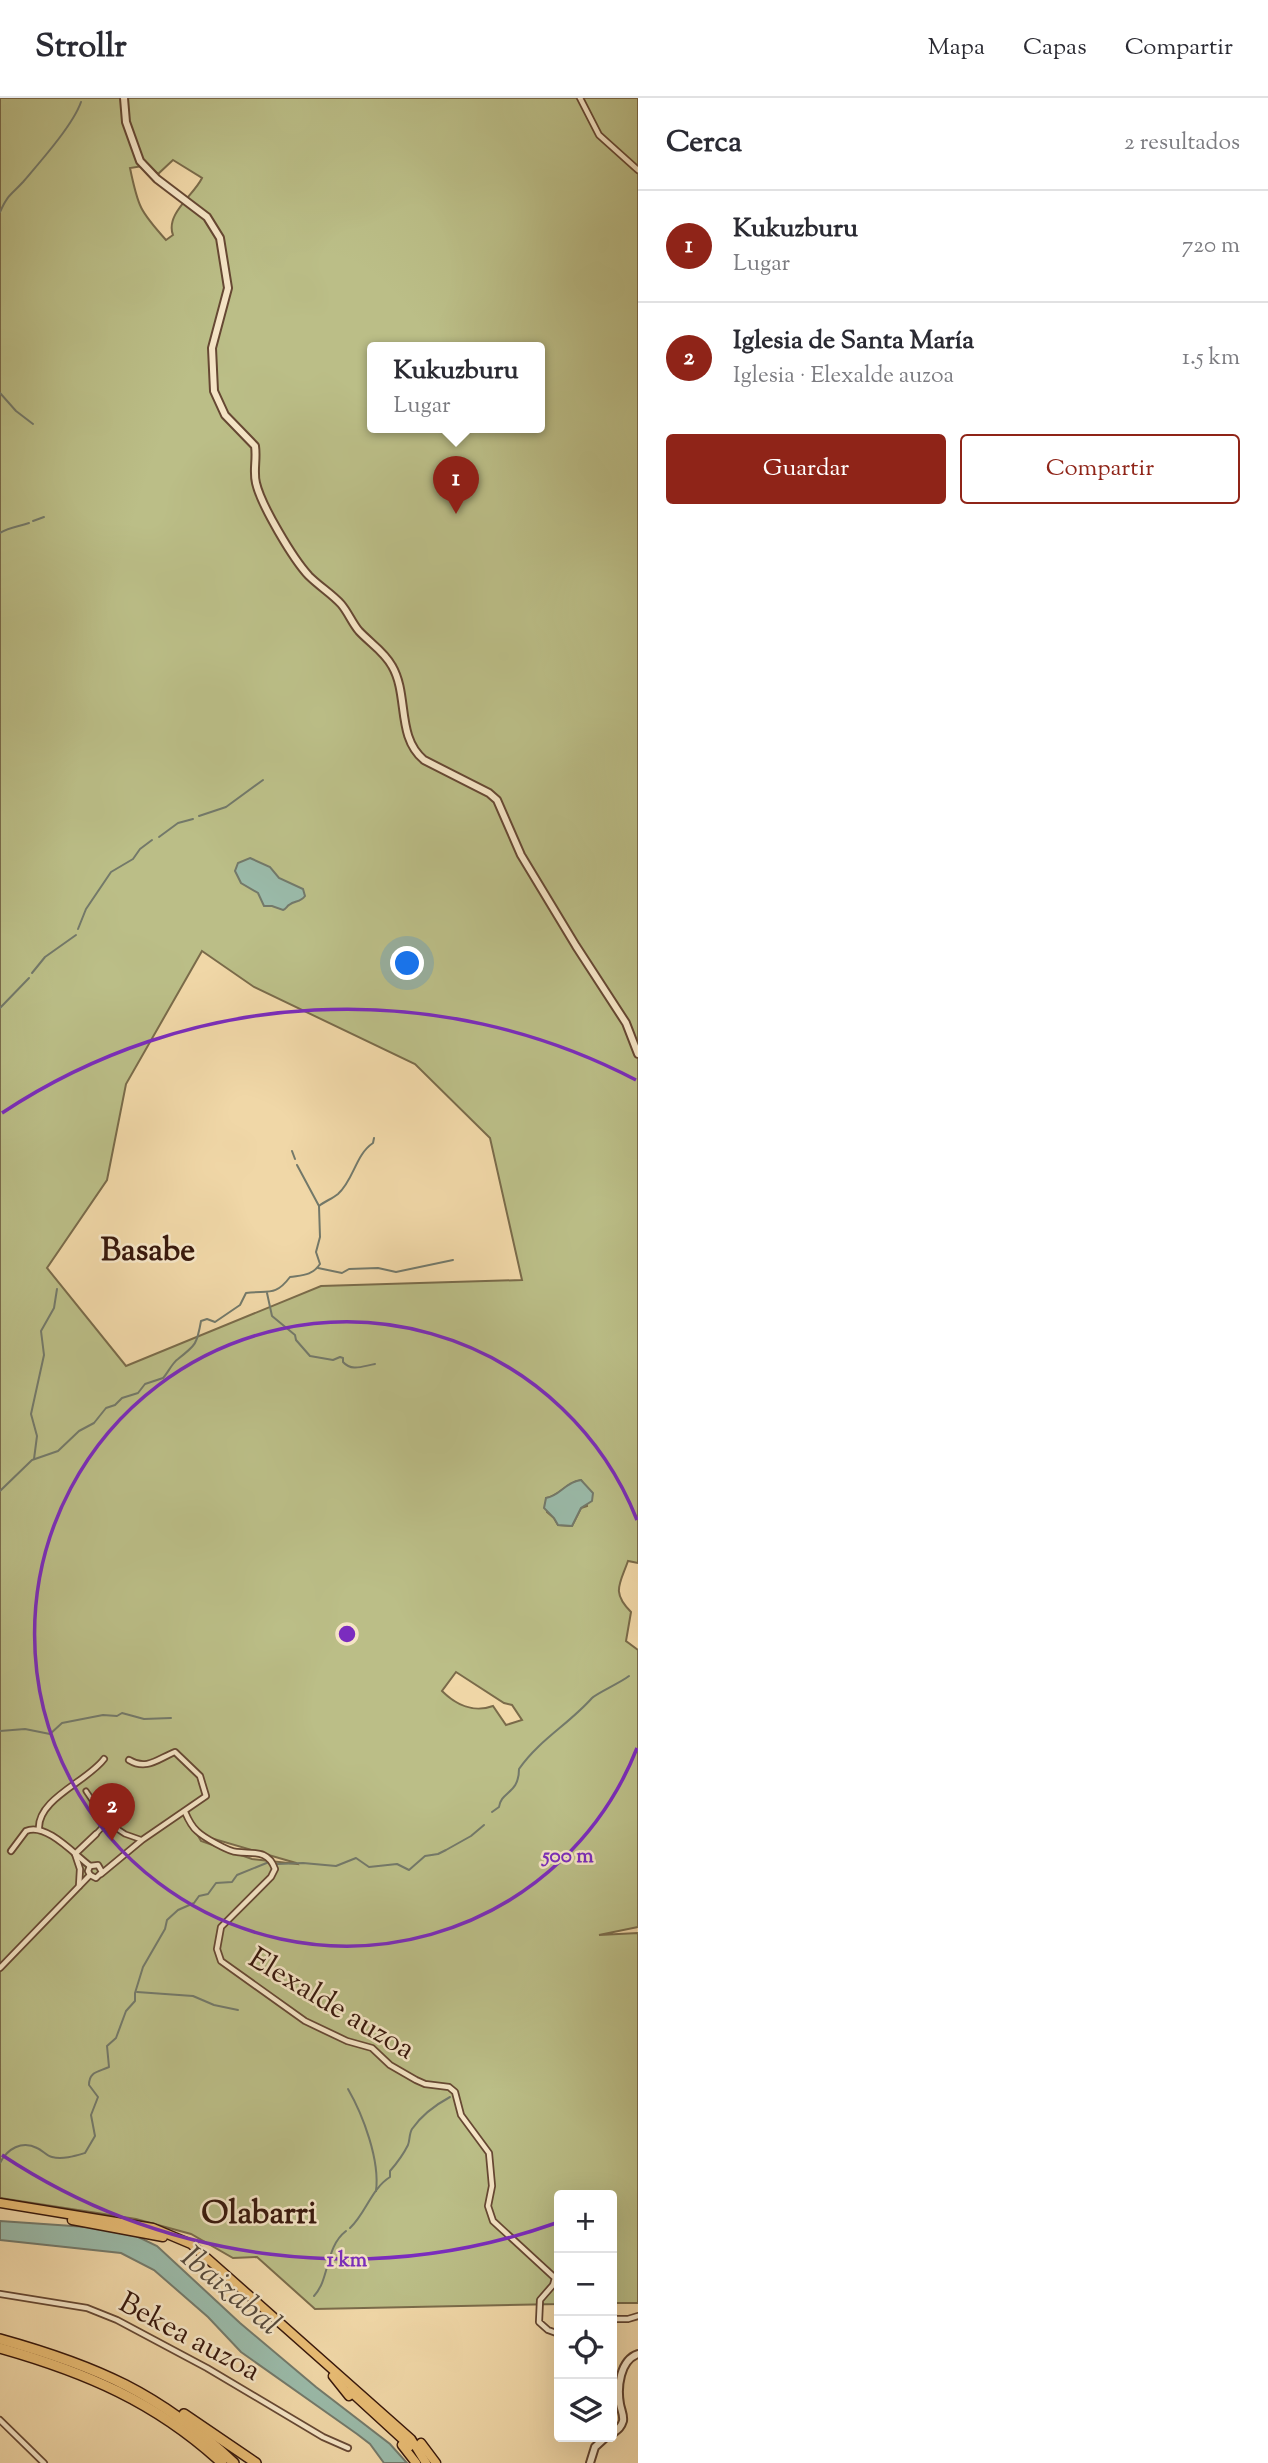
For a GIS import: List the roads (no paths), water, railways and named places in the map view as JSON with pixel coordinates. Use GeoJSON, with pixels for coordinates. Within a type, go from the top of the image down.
{"type":"FeatureCollection","features":[{"type":"Feature","properties":{"kind":"highway"},"geometry":{"type":"LineString","coordinates":[[0,2203],[153,2228],[185,2241],[212,2261],[411,2439],[421,2463]]}},
{"type":"Feature","properties":{"kind":"highway"},"geometry":{"type":"LineString","coordinates":[[0,2209],[134,2230],[159,2235],[181,2244],[204,2260],[334,2376],[356,2403],[421,2463]]}},
{"type":"Feature","properties":{"kind":"highway"},"geometry":{"type":"LineString","coordinates":[[0,2339],[86,2366],[173,2407],[256,2463]]}},
{"type":"Feature","properties":{"kind":"highway"},"geometry":{"type":"LineString","coordinates":[[0,2348],[64,2368],[116,2389],[177,2425],[222,2463]]}},
{"type":"Feature","properties":{"kind":"highway"},"geometry":{"type":"LineString","coordinates":[[139,2391],[181,2418],[234,2463]]}},
{"type":"Feature","properties":{"kind":"highway"},"geometry":{"type":"LineString","coordinates":[[374,2405],[411,2432],[436,2463]]}},
{"type":"Feature","properties":{"kind":"highway"},"geometry":{"type":"LineString","coordinates":[[177,2425],[186,2438],[214,2463]]}},
{"type":"Feature","properties":{"kind":"street"},"geometry":{"type":"LineString","coordinates":[[124,98],[126,122],[140,161],[157,179],[207,218],[220,237],[228,288],[212,348],[214,391],[225,415],[255,446],[254,472],[257,489],[292,555],[307,574],[339,602],[362,635],[388,658],[396,673],[408,738],[417,754],[489,793],[501,806],[521,855],[626,1023],[638,1054]]}},
{"type":"Feature","properties":{"kind":"street"},"geometry":{"type":"LineString","coordinates":[[580,98],[599,135],[638,170]]}},
{"type":"Feature","properties":{"kind":"street"},"geometry":{"type":"LineString","coordinates":[[11,1852],[26,1831],[38,1829],[75,1854],[96,1878],[142,1840],[206,1796],[200,1776],[174,1751],[158,1762],[141,1765],[129,1760]]}},
{"type":"Feature","properties":{"kind":"street"},"geometry":{"type":"LineString","coordinates":[[38,1829],[44,1810],[67,1788],[97,1768],[104,1759]]}},
{"type":"Feature","properties":{"kind":"street"},"geometry":{"type":"LineString","coordinates":[[86,1791],[107,1822],[125,1834],[142,1840]]}},
{"type":"Feature","properties":{"kind":"street","name":"Elexalde auzoa"},"geometry":{"type":"LineString","coordinates":[[185,1812],[193,1828],[201,1834],[236,1853],[256,1851],[263,1854],[275,1868],[271,1877],[222,1927],[218,1949],[221,1961],[305,2021],[347,2041],[372,2048],[390,2066],[416,2080],[449,2087],[455,2092],[461,2115],[489,2154],[492,2179],[488,2206],[493,2221],[547,2269],[555,2280],[540,2300],[539,2322],[554,2332]]}},
{"type":"Feature","properties":{"kind":"street"},"geometry":{"type":"LineString","coordinates":[[75,1854],[107,1822]]}},
{"type":"Feature","properties":{"kind":"street"},"geometry":{"type":"LineString","coordinates":[[75,1854],[80,1869],[79,1886]]}},
{"type":"Feature","properties":{"kind":"street"},"geometry":{"type":"LineString","coordinates":[[0,1968],[79,1886],[94,1864],[100,1866],[101,1874]]}},
{"type":"Feature","properties":{"kind":"street"},"geometry":{"type":"LineString","coordinates":[[80,1869],[90,1871]]}},
{"type":"Feature","properties":{"kind":"street","name":"Bekea auzoa"},"geometry":{"type":"LineString","coordinates":[[0,2294],[87,2308],[117,2320],[207,2368],[323,2437],[348,2448]]}},
{"type":"Feature","properties":{"kind":"street"},"geometry":{"type":"LineString","coordinates":[[617,2319],[638,2316]]}},
{"type":"Feature","properties":{"kind":"street"},"geometry":{"type":"LineString","coordinates":[[617,2430],[623,2421],[619,2393],[623,2367],[628,2359],[638,2354]]}},
{"type":"Feature","properties":{"kind":"street"},"geometry":{"type":"LineString","coordinates":[[0,2420],[44,2463]]}},
{"type":"Feature","properties":{"kind":"street"},"geometry":{"type":"LineString","coordinates":[[590,2463],[595,2447],[600,2442]]}},
{"type":"Feature","properties":{"kind":"waterway"},"geometry":{"type":"LineString","coordinates":[[0,212],[8,198],[64,132],[81,102]]}},
{"type":"Feature","properties":{"kind":"waterway"},"geometry":{"type":"LineString","coordinates":[[0,393],[16,411],[33,424]]}},
{"type":"Feature","properties":{"kind":"waterway"},"geometry":{"type":"LineString","coordinates":[[33,521],[44,517]]}},
{"type":"Feature","properties":{"kind":"waterway"},"geometry":{"type":"LineString","coordinates":[[0,533],[29,523]]}},
{"type":"Feature","properties":{"kind":"waterway"},"geometry":{"type":"LineString","coordinates":[[199,816],[226,807],[263,780]]}},
{"type":"Feature","properties":{"kind":"waterway"},"geometry":{"type":"LineString","coordinates":[[159,837],[178,823],[193,819]]}},
{"type":"Feature","properties":{"kind":"waterway"},"geometry":{"type":"LineString","coordinates":[[78,929],[86,909],[111,872],[133,859],[140,849],[152,840]]}},
{"type":"Feature","properties":{"kind":"waterway"},"geometry":{"type":"LineString","coordinates":[[32,973],[45,957],[76,935]]}},
{"type":"Feature","properties":{"kind":"waterway"},"geometry":{"type":"LineString","coordinates":[[0,1008],[29,978]]}},
{"type":"Feature","properties":{"kind":"waterway"},"geometry":{"type":"LineString","coordinates":[[0,1491],[32,1460],[58,1451],[79,1431],[94,1423],[106,1408],[115,1405],[122,1398],[138,1393],[145,1384],[163,1378],[195,1343],[201,1321],[207,1319],[215,1322],[240,1305],[246,1293],[275,1290],[290,1277],[314,1271],[320,1264],[316,1252],[320,1237],[319,1206],[336,1196],[348,1182],[362,1154],[373,1143],[374,1138]]}},
{"type":"Feature","properties":{"kind":"waterway"},"geometry":{"type":"LineString","coordinates":[[292,1151],[295,1159]]}},
{"type":"Feature","properties":{"kind":"waterway"},"geometry":{"type":"LineString","coordinates":[[297,1165],[319,1206]]}},
{"type":"Feature","properties":{"kind":"waterway"},"geometry":{"type":"LineString","coordinates":[[318,1268],[342,1273],[349,1269],[378,1268],[396,1272],[453,1260]]}},
{"type":"Feature","properties":{"kind":"waterway"},"geometry":{"type":"LineString","coordinates":[[34,1459],[37,1436],[31,1414],[44,1355],[41,1331],[54,1308],[57,1289]]}},
{"type":"Feature","properties":{"kind":"waterway"},"geometry":{"type":"LineString","coordinates":[[267,1293],[272,1316],[295,1335],[310,1356],[333,1360],[340,1357],[346,1365],[354,1368],[375,1364]]}},
{"type":"Feature","properties":{"kind":"waterway"},"geometry":{"type":"LineString","coordinates":[[492,1812],[513,1788],[519,1769],[536,1749],[595,1696],[629,1676]]}},
{"type":"Feature","properties":{"kind":"waterway"},"geometry":{"type":"LineString","coordinates":[[0,1731],[25,1729],[50,1734],[62,1723],[103,1715],[117,1716],[122,1713],[144,1719],[171,1718]]}},
{"type":"Feature","properties":{"kind":"waterway"},"geometry":{"type":"LineString","coordinates":[[277,1864],[336,1866],[356,1858],[369,1867],[397,1864],[409,1870],[425,1856],[446,1850],[484,1825]]}},
{"type":"Feature","properties":{"kind":"waterway"},"geometry":{"type":"LineString","coordinates":[[0,2163],[11,2150],[26,2145],[56,2158],[85,2153],[95,2136],[91,2115],[98,2097],[89,2085],[89,2080],[95,2073],[109,2067],[107,2046],[116,2038],[126,2011],[135,2001],[143,1967],[165,1929],[167,1920],[178,1910],[194,1903],[199,1896],[208,1894],[216,1883],[232,1882],[237,1875],[269,1862]]}},
{"type":"Feature","properties":{"kind":"waterway"},"geometry":{"type":"LineString","coordinates":[[137,1992],[193,1996],[214,2005],[238,2010]]}},
{"type":"Feature","properties":{"kind":"waterway"},"geometry":{"type":"LineString","coordinates":[[348,2089],[373,2152],[376,2191]]}},
{"type":"Feature","properties":{"kind":"waterway"},"geometry":{"type":"LineString","coordinates":[[350,2228],[378,2188],[390,2177],[390,2171],[408,2145],[412,2129],[420,2119],[450,2097]]}},
{"type":"Feature","properties":{"kind":"waterway"},"geometry":{"type":"LineString","coordinates":[[314,2296],[323,2281],[334,2246],[346,2231]]}},
{"type":"Feature","properties":{"kind":"place","name":"Kukuzburu"},"geometry":{"type":"Point","coordinates":[456,514]}},
{"type":"Feature","properties":{"kind":"place","name":"Iglesia de Santa María"},"geometry":{"type":"Point","coordinates":[112,1841]}},
{"type":"Feature","properties":{"kind":"district","name":"Basabe"},"geometry":{"type":"Point","coordinates":[148,1252]}},
{"type":"Feature","properties":{"kind":"district","name":"Olabarri"},"geometry":{"type":"Point","coordinates":[259,2215]}},
{"type":"Feature","properties":{"kind":"water label","name":"Ibaizabal"},"geometry":{"type":"Point","coordinates":[230,2292]}}]}
